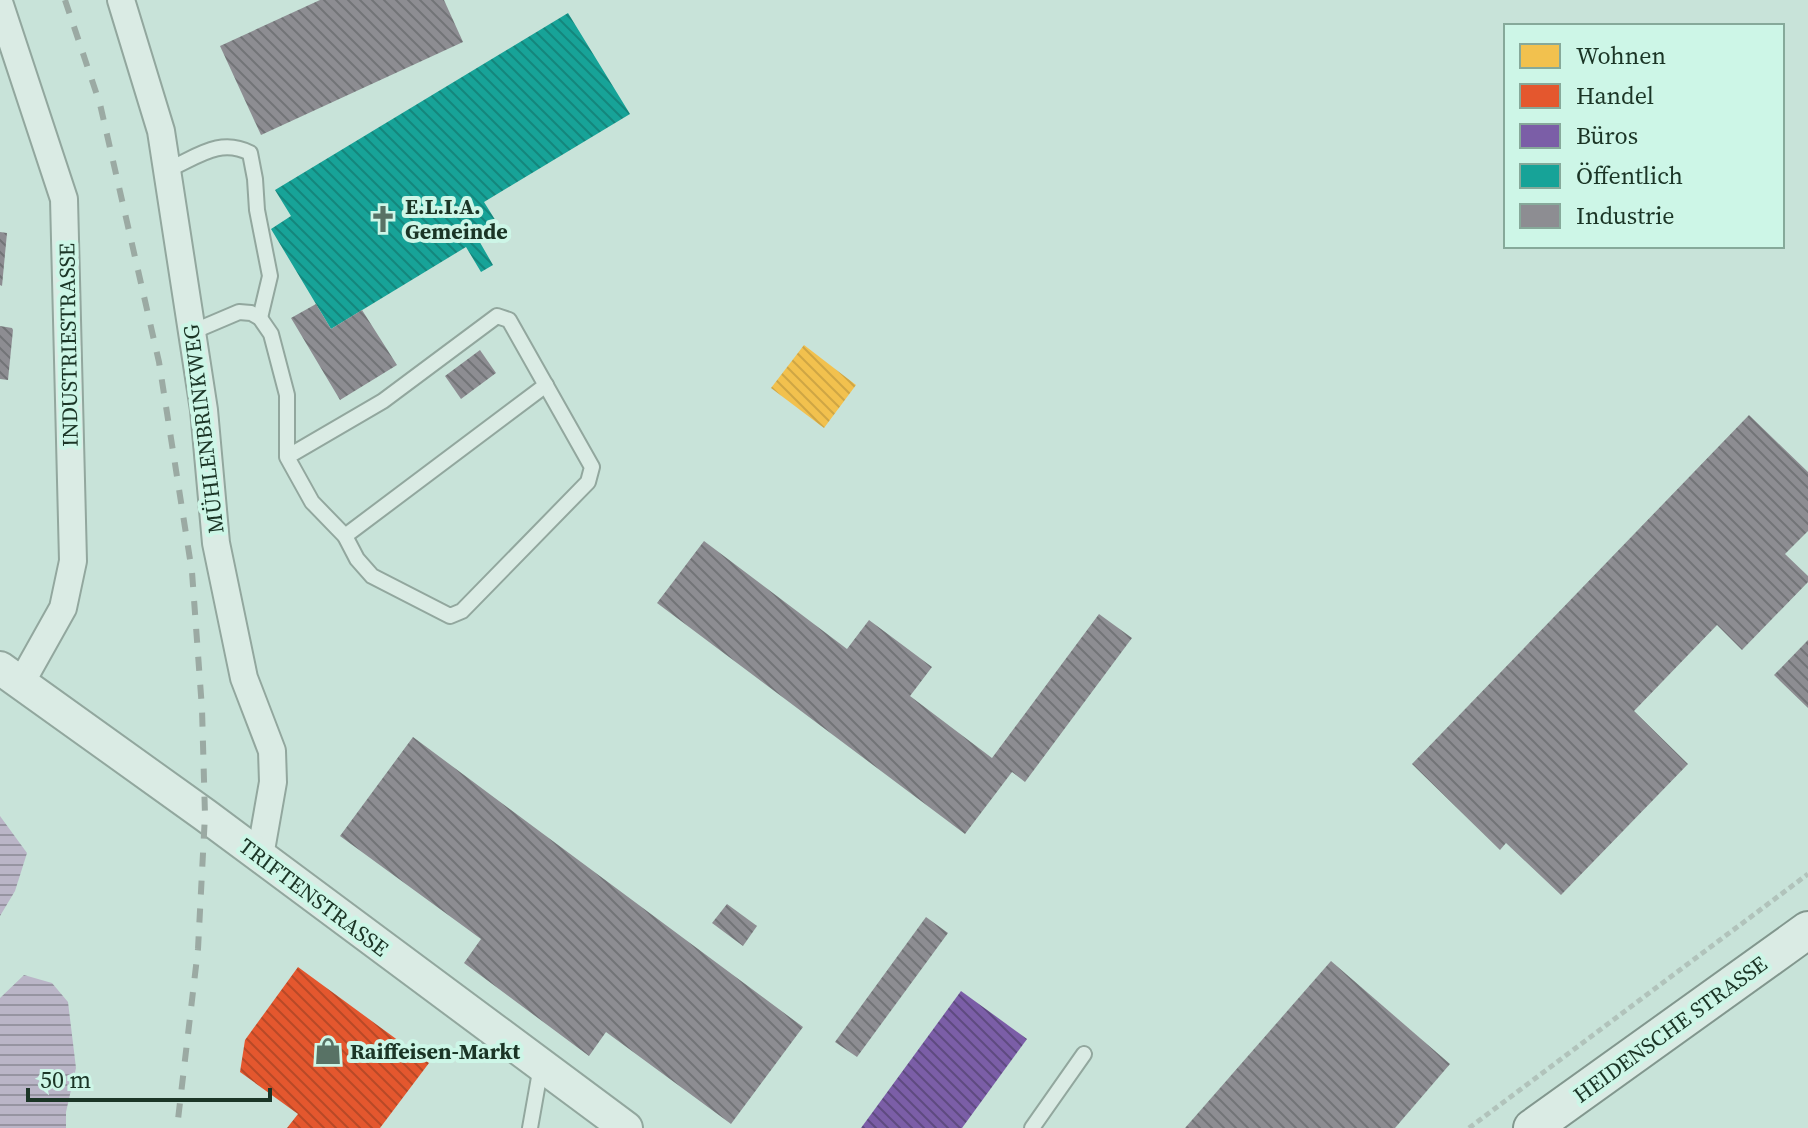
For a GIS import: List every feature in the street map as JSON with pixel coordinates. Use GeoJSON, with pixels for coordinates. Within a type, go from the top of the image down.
{"type":"FeatureCollection","features":[{"type":"Feature","properties":{"kind":"main road","name":"HEIDENSCHE STRASSE"},"geometry":{"type":"LineString","coordinates":[[1532,1128],[1808,930]]}},
{"type":"Feature","properties":{"kind":"street","name":"MÜHLENBRINKWEG"},"geometry":{"type":"LineString","coordinates":[[121,0],[161,131],[204,410],[216,543],[244,678],[272,751],[273,782],[260,856]]}},
{"type":"Feature","properties":{"kind":"street","name":"INDUSTRIESTRASSE"},"geometry":{"type":"LineString","coordinates":[[0,5],[64,199],[73,561],[63,608],[10,676]]}},
{"type":"Feature","properties":{"kind":"street","name":"TRIFTENSTRASSE"},"geometry":{"type":"LineString","coordinates":[[10,676],[260,856],[626,1128]]}},
{"type":"Feature","properties":{"kind":"lane"},"geometry":{"type":"LineString","coordinates":[[167,170],[211,148],[235,146],[250,153],[270,276],[260,318]]}},
{"type":"Feature","properties":{"kind":"lane"},"geometry":{"type":"LineString","coordinates":[[192,332],[239,312],[260,318],[271,334],[287,395],[287,457],[312,502],[345,536],[357,559],[372,576],[450,616],[462,611],[588,482],[592,467],[509,320],[497,316],[383,401],[287,457]]}},
{"type":"Feature","properties":{"kind":"lane"},"geometry":{"type":"LineString","coordinates":[[345,536],[546,385]]}},
{"type":"Feature","properties":{"kind":"lane"},"geometry":{"type":"LineString","coordinates":[[1032,1128],[1084,1054]]}},
{"type":"Feature","properties":{"kind":"lane"},"geometry":{"type":"LineString","coordinates":[[530,1128],[541,1065]]}},
{"type":"Feature","properties":{"kind":"path"},"geometry":{"type":"LineString","coordinates":[[1469,1128],[1808,874]]}},
{"type":"Feature","properties":{"kind":"shaded area"},"geometry":{"type":"Polygon","coordinates":[[[0,816],[27,853],[15,891],[0,916],[0,816]]]}},
{"type":"Feature","properties":{"kind":"shaded area"},"geometry":{"type":"Polygon","coordinates":[[[24,975],[52,983],[68,1002],[76,1068],[66,1112],[66,1128],[0,1128],[0,998],[24,975]]]}},
{"type":"Feature","properties":{"kind":"building: Wohnen"},"geometry":{"type":"Polygon","coordinates":[[[804,345],[856,385],[824,428],[771,388],[804,345]]]}},
{"type":"Feature","properties":{"kind":"building: Handel","name":"Raiffeisen-Markt"},"geometry":{"type":"Polygon","coordinates":[[[298,967],[429,1063],[380,1128],[287,1128],[298,1114],[240,1072],[245,1040],[298,967]]]}},
{"type":"Feature","properties":{"kind":"building: Büros"},"geometry":{"type":"Polygon","coordinates":[[[961,991],[1027,1039],[962,1128],[861,1128],[961,991]]]}},
{"type":"Feature","properties":{"kind":"building: Öffentlich"},"geometry":{"type":"Polygon","coordinates":[[[568,13],[630,114],[484,202],[499,226],[478,239],[493,265],[481,272],[466,247],[331,329],[271,229],[291,216],[275,190],[568,13]]]}},
{"type":"Feature","properties":{"kind":"building: Industrie"},"geometry":{"type":"Polygon","coordinates":[[[320,0],[444,0],[463,42],[261,135],[220,46],[320,0]]]}},
{"type":"Feature","properties":{"kind":"building: Industrie"},"geometry":{"type":"Polygon","coordinates":[[[0,232],[7,233],[2,286],[0,285],[0,232]]]}},
{"type":"Feature","properties":{"kind":"building: Industrie"},"geometry":{"type":"Polygon","coordinates":[[[316,304],[331,329],[362,310],[397,365],[340,400],[291,318],[316,304]]]}},
{"type":"Feature","properties":{"kind":"building: Industrie"},"geometry":{"type":"Polygon","coordinates":[[[0,326],[13,330],[8,380],[0,379],[0,326]]]}},
{"type":"Feature","properties":{"kind":"building: Industrie"},"geometry":{"type":"Polygon","coordinates":[[[480,350],[496,373],[461,399],[445,376],[480,350]]]}},
{"type":"Feature","properties":{"kind":"building: Industrie"},"geometry":{"type":"Polygon","coordinates":[[[1749,415],[1808,472],[1808,531],[1785,554],[1808,576],[1808,582],[1742,650],[1717,625],[1634,711],[1688,764],[1561,895],[1506,843],[1500,850],[1412,764],[1749,415]]]}},
{"type":"Feature","properties":{"kind":"building: Industrie"},"geometry":{"type":"Polygon","coordinates":[[[704,541],[847,649],[869,620],[932,667],[910,696],[992,758],[1099,614],[1132,638],[1025,782],[1012,772],[965,834],[657,603],[704,541]]]}},
{"type":"Feature","properties":{"kind":"building: Industrie"},"geometry":{"type":"Polygon","coordinates":[[[1808,640],[1808,708],[1774,675],[1808,640]]]}},
{"type":"Feature","properties":{"kind":"building: Industrie"},"geometry":{"type":"Polygon","coordinates":[[[413,737],[803,1027],[731,1124],[606,1032],[589,1056],[464,963],[481,939],[340,836],[413,737]]]}},
{"type":"Feature","properties":{"kind":"building: Industrie"},"geometry":{"type":"Polygon","coordinates":[[[727,904],[757,926],[743,946],[712,923],[727,904]]]}},
{"type":"Feature","properties":{"kind":"building: Industrie"},"geometry":{"type":"Polygon","coordinates":[[[926,917],[948,933],[857,1057],[835,1042],[926,917]]]}},
{"type":"Feature","properties":{"kind":"building: Industrie"},"geometry":{"type":"Polygon","coordinates":[[[1331,961],[1450,1064],[1395,1128],[1185,1128],[1331,961]]]}},
{"type":"Feature","properties":{"kind":"railway"},"geometry":{"type":"LineString","coordinates":[[65,0],[100,104],[159,362],[192,572],[202,709],[205,815],[198,949],[177,1128]]}},
{"type":"Feature","properties":{"kind":"place","name":"E.L.I.A. Gemeinde"},"geometry":{"type":"Point","coordinates":[383,219]}},
{"type":"Feature","properties":{"kind":"place","name":"Raiffeisen-Markt"},"geometry":{"type":"Point","coordinates":[328,1051]}}]}
